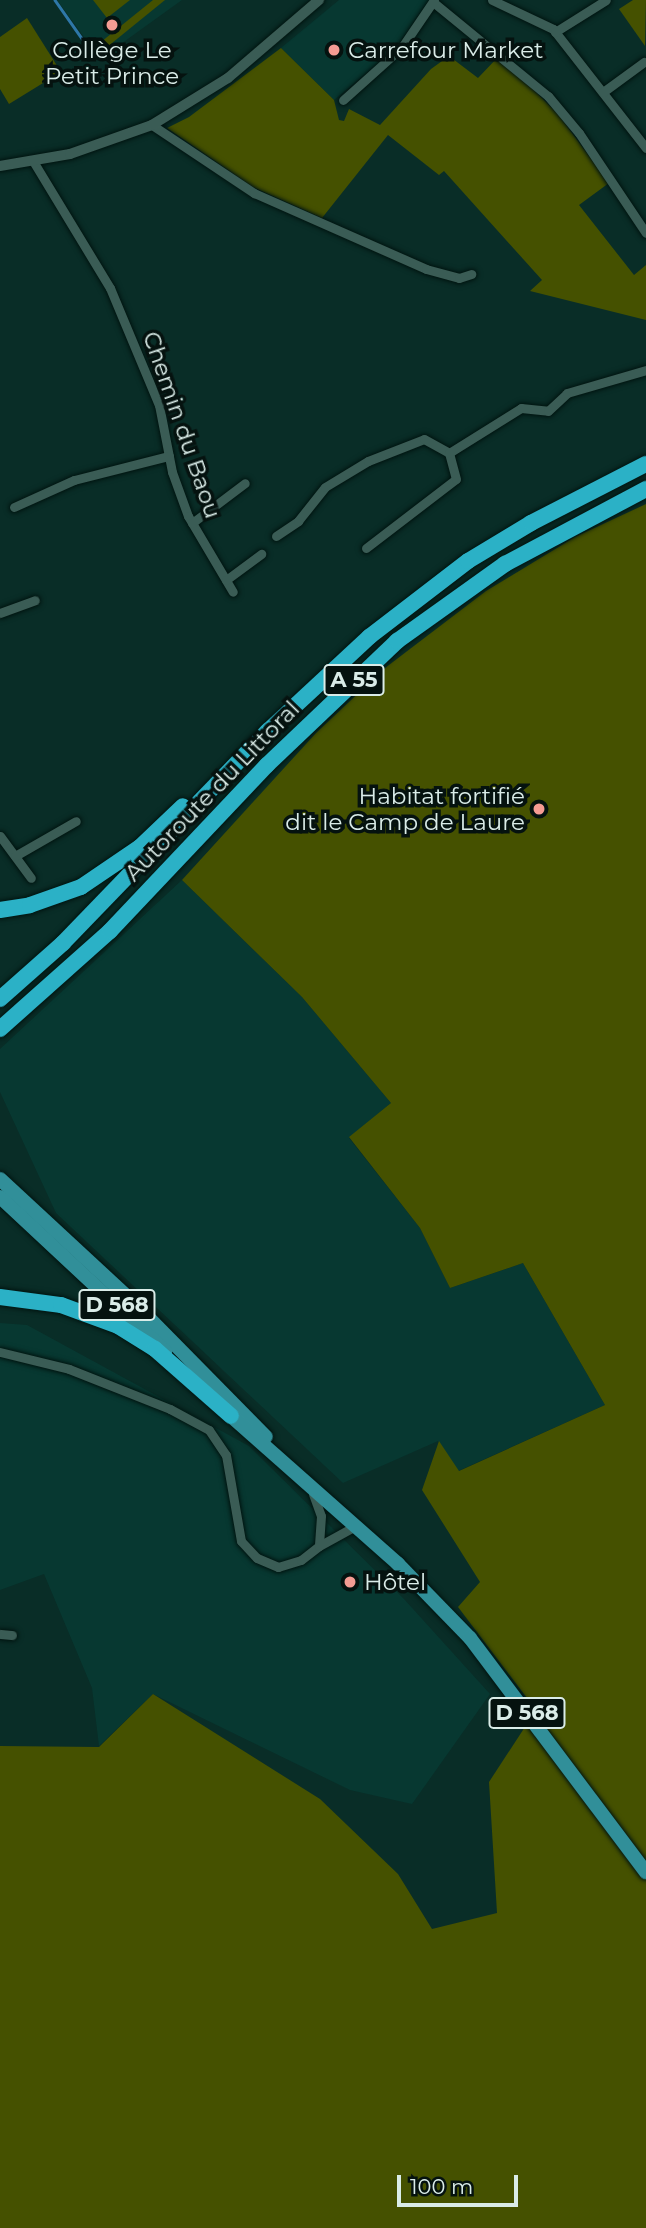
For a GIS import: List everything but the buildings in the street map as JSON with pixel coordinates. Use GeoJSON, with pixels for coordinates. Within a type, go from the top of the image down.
{"type":"FeatureCollection","features":[{"type":"Feature","properties":{"kind":"highway","name":"Autoroute du Littoral"},"geometry":{"type":"LineString","coordinates":[[0,999],[63,943],[313,686],[419,596],[468,561],[531,523],[646,464]]}},
{"type":"Feature","properties":{"kind":"highway","name":"Autoroute du Littoral"},"geometry":{"type":"LineString","coordinates":[[0,1028],[110,932],[267,765],[397,641],[505,564],[646,489]]}},
{"type":"Feature","properties":{"kind":"highway"},"geometry":{"type":"LineString","coordinates":[[0,910],[30,905],[81,887],[115,867],[313,686]]}},
{"type":"Feature","properties":{"kind":"highway"},"geometry":{"type":"LineString","coordinates":[[0,1035],[110,932]]}},
{"type":"Feature","properties":{"kind":"highway"},"geometry":{"type":"LineString","coordinates":[[0,1297],[61,1305],[118,1326],[155,1349],[230,1416]]}},
{"type":"Feature","properties":{"kind":"main road","name":"D 568"},"geometry":{"type":"LineString","coordinates":[[0,1179],[398,1564],[470,1638],[646,1872]]}},
{"type":"Feature","properties":{"kind":"main road","name":"D 568"},"geometry":{"type":"LineString","coordinates":[[0,1197],[230,1416],[309,1486],[350,1518]]}},
{"type":"Feature","properties":{"kind":"street"},"geometry":{"type":"LineString","coordinates":[[0,166],[104,144],[152,125],[228,78],[319,0]]}},
{"type":"Feature","properties":{"kind":"street"},"geometry":{"type":"LineString","coordinates":[[492,0],[555,32],[645,145]]}},
{"type":"Feature","properties":{"kind":"street"},"geometry":{"type":"LineString","coordinates":[[555,32],[604,0]]}},
{"type":"Feature","properties":{"kind":"street"},"geometry":{"type":"LineString","coordinates":[[343,100],[402,47],[433,1],[548,96],[579,133],[646,233]]}},
{"type":"Feature","properties":{"kind":"street"},"geometry":{"type":"LineString","coordinates":[[603,92],[644,62]]}},
{"type":"Feature","properties":{"kind":"street"},"geometry":{"type":"LineString","coordinates":[[152,125],[254,193],[426,269],[459,278],[471,274]]}},
{"type":"Feature","properties":{"kind":"street","name":"Chemin du Baou"},"geometry":{"type":"LineString","coordinates":[[33,161],[110,288],[159,405],[169,456],[192,523],[233,592]]}},
{"type":"Feature","properties":{"kind":"street"},"geometry":{"type":"LineString","coordinates":[[449,453],[521,408],[548,411],[567,393],[646,370]]}},
{"type":"Feature","properties":{"kind":"street"},"geometry":{"type":"LineString","coordinates":[[276,536],[298,520],[325,488],[368,461],[424,439],[449,453],[456,479],[366,548]]}},
{"type":"Feature","properties":{"kind":"street"},"geometry":{"type":"LineString","coordinates":[[14,507],[74,480],[169,456]]}},
{"type":"Feature","properties":{"kind":"street"},"geometry":{"type":"LineString","coordinates":[[192,523],[246,483]]}},
{"type":"Feature","properties":{"kind":"street"},"geometry":{"type":"LineString","coordinates":[[226,580],[261,554]]}},
{"type":"Feature","properties":{"kind":"street"},"geometry":{"type":"LineString","coordinates":[[0,613],[35,600]]}},
{"type":"Feature","properties":{"kind":"street"},"geometry":{"type":"LineString","coordinates":[[15,856],[76,821]]}},
{"type":"Feature","properties":{"kind":"street"},"geometry":{"type":"LineString","coordinates":[[0,836],[31,878]]}},
{"type":"Feature","properties":{"kind":"street"},"geometry":{"type":"LineString","coordinates":[[0,1352],[69,1369],[170,1409],[209,1430],[226,1455],[241,1541],[257,1559],[278,1567],[301,1560],[350,1518]]}},
{"type":"Feature","properties":{"kind":"street"},"geometry":{"type":"LineString","coordinates":[[309,1486],[318,1503],[321,1522],[319,1546]]}},
{"type":"Feature","properties":{"kind":"street"},"geometry":{"type":"LineString","coordinates":[[321,1522],[350,1518]]}},
{"type":"Feature","properties":{"kind":"street"},"geometry":{"type":"LineString","coordinates":[[0,1634],[12,1634]]}},
{"type":"Feature","properties":{"kind":"shaded area","name":"Collège Le Petit Prince"},"geometry":{"type":"Polygon","coordinates":[[[57,0],[182,0],[100,59],[57,0]]]}},
{"type":"Feature","properties":{"kind":"shaded area"},"geometry":{"type":"Polygon","coordinates":[[[339,0],[429,0],[395,49],[334,100],[281,48],[339,0]]]}},
{"type":"Feature","properties":{"kind":"shaded area"},"geometry":{"type":"Polygon","coordinates":[[[182,880],[302,997],[391,1103],[349,1138],[420,1228],[450,1288],[523,1263],[605,1405],[458,1471],[438,1441],[343,1483],[56,1213],[0,1092],[0,1049],[182,880]]]}},
{"type":"Feature","properties":{"kind":"shaded area"},"geometry":{"type":"Polygon","coordinates":[[[0,1323],[27,1325],[249,1446],[404,1599],[490,1694],[412,1804],[350,1790],[153,1694],[99,1746],[92,1688],[44,1574],[0,1590],[0,1323]]]}},
{"type":"Feature","properties":{"kind":"green space"},"geometry":{"type":"Polygon","coordinates":[[[93,0],[130,0],[107,18],[93,0]]]}},
{"type":"Feature","properties":{"kind":"green space"},"geometry":{"type":"Polygon","coordinates":[[[153,0],[165,0],[101,52],[96,46],[153,0]]]}},
{"type":"Feature","properties":{"kind":"green space"},"geometry":{"type":"Polygon","coordinates":[[[633,0],[646,0],[645,46],[619,9],[633,0]]]}},
{"type":"Feature","properties":{"kind":"green space"},"geometry":{"type":"Polygon","coordinates":[[[27,18],[61,72],[9,104],[0,89],[0,37],[27,18]]]}},
{"type":"Feature","properties":{"kind":"green space"},"geometry":{"type":"Polygon","coordinates":[[[281,48],[334,100],[339,120],[344,121],[349,109],[380,125],[431,69],[449,56],[478,78],[499,56],[557,113],[609,183],[579,205],[634,275],[646,265],[646,320],[530,291],[542,280],[444,171],[439,175],[388,135],[322,218],[253,187],[167,128],[189,117],[281,48]]]}},
{"type":"Feature","properties":{"kind":"green space"},"geometry":{"type":"Polygon","coordinates":[[[646,504],[646,2228],[0,2228],[0,1746],[99,1747],[153,1694],[320,1799],[398,1874],[432,1929],[497,1913],[489,1782],[536,1710],[458,1607],[480,1582],[422,1490],[439,1441],[459,1471],[605,1405],[523,1263],[450,1288],[420,1228],[349,1137],[391,1103],[302,997],[182,880],[316,733],[385,668],[486,591],[575,537],[646,504]]]}},
{"type":"Feature","properties":{"kind":"waterway"},"geometry":{"type":"LineString","coordinates":[[55,0],[93,54]]}},
{"type":"Feature","properties":{"kind":"place","name":"Collège Le Petit Prince"},"geometry":{"type":"Point","coordinates":[112,25]}},
{"type":"Feature","properties":{"kind":"place","name":"Carrefour Market"},"geometry":{"type":"Point","coordinates":[334,50]}},
{"type":"Feature","properties":{"kind":"place","name":"Habitat fortifié dit le Camp de Laure"},"geometry":{"type":"Point","coordinates":[539,809]}},
{"type":"Feature","properties":{"kind":"place","name":"Hôtel"},"geometry":{"type":"Point","coordinates":[350,1582]}}]}
